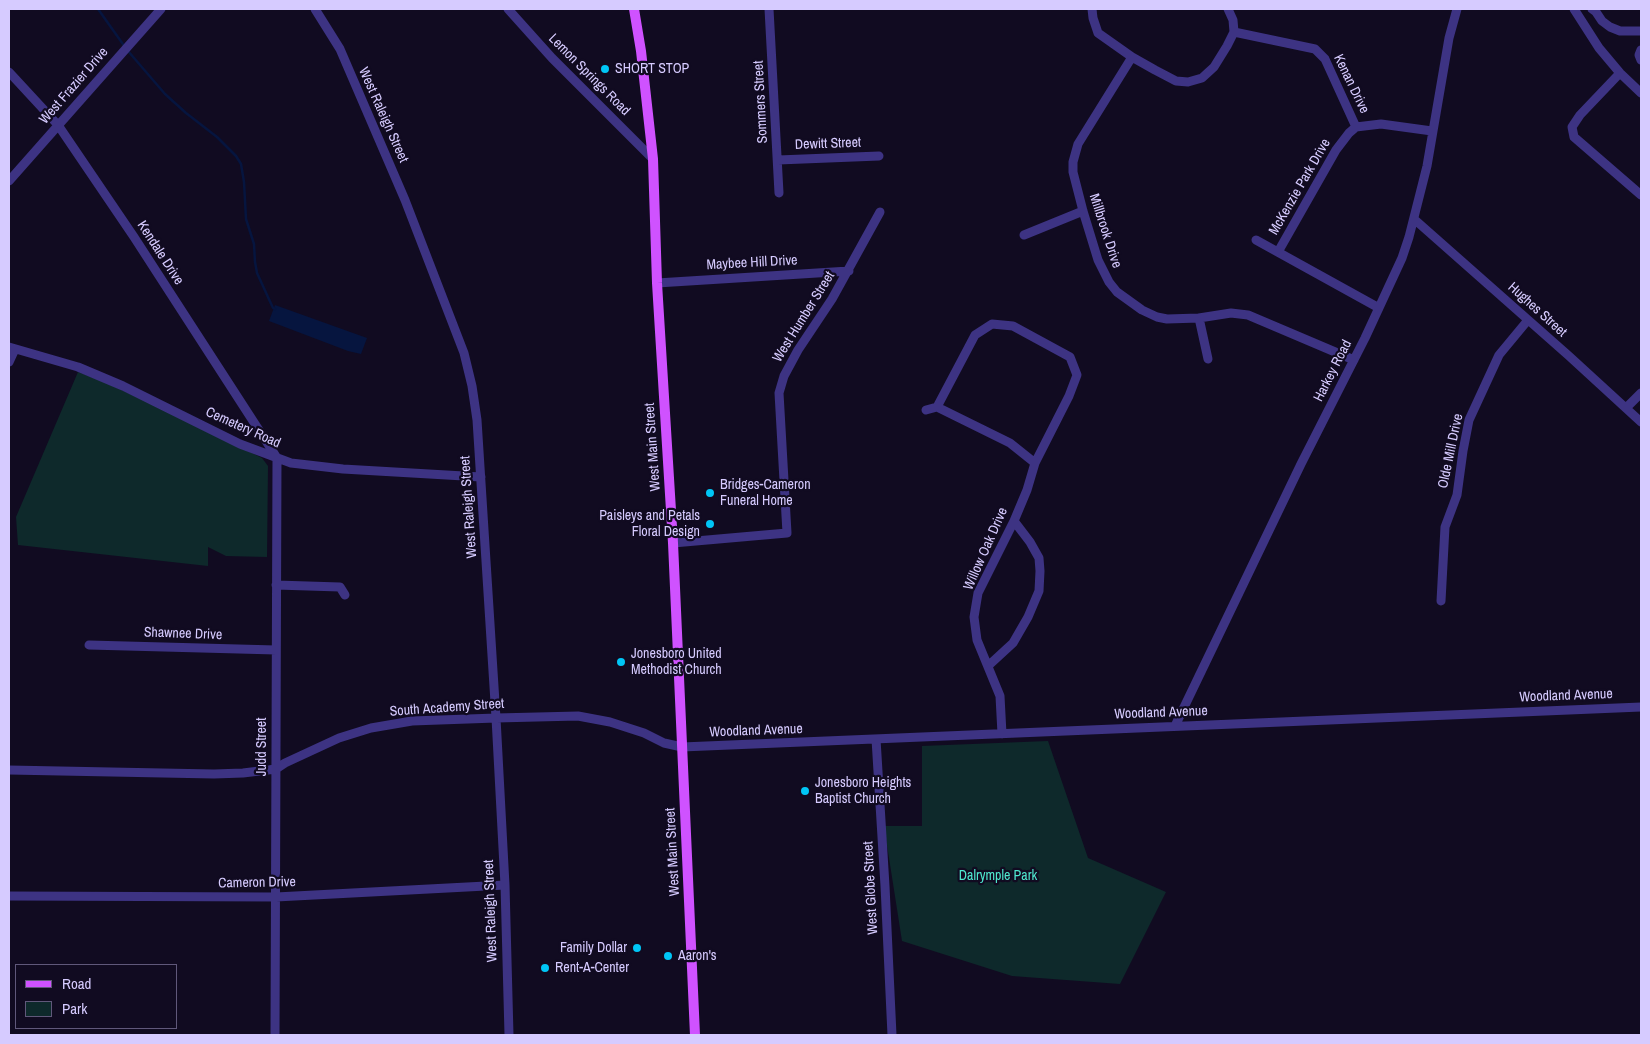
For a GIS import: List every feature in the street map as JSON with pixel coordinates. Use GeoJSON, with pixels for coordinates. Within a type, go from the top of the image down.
{"type":"FeatureCollection","features":[{"type":"Feature","properties":{"kind":"main road","name":"West Main Street"},"geometry":{"type":"LineString","coordinates":[[634,9],[642,58],[653,159],[657,282],[673,543],[695,1035]]}},
{"type":"Feature","properties":{"kind":"street","name":"West Frazier Drive"},"geometry":{"type":"LineString","coordinates":[[9,181],[161,9]]}},
{"type":"Feature","properties":{"kind":"street","name":"West Raleigh Street"},"geometry":{"type":"LineString","coordinates":[[315,9],[340,49],[405,200],[464,353],[472,386],[481,477],[496,718],[505,885],[509,1035]]}},
{"type":"Feature","properties":{"kind":"street","name":"Lemon Springs Road"},"geometry":{"type":"LineString","coordinates":[[508,9],[552,58],[653,159]]}},
{"type":"Feature","properties":{"kind":"street","name":"Sommers Street"},"geometry":{"type":"LineString","coordinates":[[769,9],[779,193]]}},
{"type":"Feature","properties":{"kind":"street"},"geometry":{"type":"LineString","coordinates":[[1092,9],[1098,33],[1132,57],[1176,81],[1188,82],[1202,78],[1214,67],[1228,46],[1234,32],[1233,20],[1228,9]]}},
{"type":"Feature","properties":{"kind":"street","name":"Harkey Road"},"geometry":{"type":"LineString","coordinates":[[1175,726],[1402,258],[1427,166],[1449,38],[1457,9]]}},
{"type":"Feature","properties":{"kind":"street"},"geometry":{"type":"LineString","coordinates":[[1574,9],[1599,48],[1620,73],[1641,93]]}},
{"type":"Feature","properties":{"kind":"street"},"geometry":{"type":"LineString","coordinates":[[1592,9],[1602,21],[1620,32],[1641,31]]}},
{"type":"Feature","properties":{"kind":"street","name":"Kenan Drive"},"geometry":{"type":"LineString","coordinates":[[1234,32],[1315,49],[1325,59],[1356,128]]}},
{"type":"Feature","properties":{"kind":"street"},"geometry":{"type":"LineString","coordinates":[[1641,50],[1639,56],[1641,60]]}},
{"type":"Feature","properties":{"kind":"street","name":"Millbrook Drive"},"geometry":{"type":"LineString","coordinates":[[1132,57],[1078,144],[1075,153],[1074,172],[1083,211],[1100,266],[1109,282],[1117,292],[1142,310],[1157,317],[1167,319],[1199,318],[1231,313],[1248,315],[1259,318],[1354,360]]}},
{"type":"Feature","properties":{"kind":"street","name":"Kendale Drive"},"geometry":{"type":"LineString","coordinates":[[9,72],[58,125],[139,245],[277,458]]}},
{"type":"Feature","properties":{"kind":"street"},"geometry":{"type":"LineString","coordinates":[[1620,73],[1580,115],[1572,127],[1574,137],[1641,195]]}},
{"type":"Feature","properties":{"kind":"street"},"geometry":{"type":"LineString","coordinates":[[1356,128],[1381,124],[1432,131]]}},
{"type":"Feature","properties":{"kind":"street","name":"McKenzie Park Drive"},"geometry":{"type":"LineString","coordinates":[[1278,252],[1336,150],[1349,133],[1356,128]]}},
{"type":"Feature","properties":{"kind":"street","name":"Dewitt Street"},"geometry":{"type":"LineString","coordinates":[[778,160],[879,156]]}},
{"type":"Feature","properties":{"kind":"street"},"geometry":{"type":"LineString","coordinates":[[1024,235],[1083,211]]}},
{"type":"Feature","properties":{"kind":"street","name":"West Humber Street"},"geometry":{"type":"LineString","coordinates":[[673,543],[787,533],[779,393],[784,376],[798,350],[849,271],[880,212]]}},
{"type":"Feature","properties":{"kind":"street","name":"Hughes Street"},"geometry":{"type":"LineString","coordinates":[[1414,219],[1641,422]]}},
{"type":"Feature","properties":{"kind":"street","name":"McKenzie Park Drive"},"geometry":{"type":"LineString","coordinates":[[1256,240],[1379,308]]}},
{"type":"Feature","properties":{"kind":"street","name":"Maybee Hill Drive"},"geometry":{"type":"LineString","coordinates":[[657,282],[849,271]]}},
{"type":"Feature","properties":{"kind":"street"},"geometry":{"type":"LineString","coordinates":[[1199,318],[1208,359]]}},
{"type":"Feature","properties":{"kind":"street","name":"Olde Mill Drive"},"geometry":{"type":"LineString","coordinates":[[1441,602],[1445,527],[1457,495],[1469,420],[1498,355],[1528,320]]}},
{"type":"Feature","properties":{"kind":"street","name":"Willow Oak Drive"},"geometry":{"type":"LineString","coordinates":[[938,407],[975,335],[992,324],[1013,326],[1070,357],[1076,375],[1066,404],[1035,463],[1027,490],[1014,521],[978,593],[974,617],[977,640],[1000,696],[1002,734]]}},
{"type":"Feature","properties":{"kind":"street","name":"Cemetery Road"},"geometry":{"type":"LineString","coordinates":[[12,348],[78,367],[114,382],[240,444],[291,463],[324,468],[481,477]]}},
{"type":"Feature","properties":{"kind":"street"},"geometry":{"type":"LineString","coordinates":[[9,362],[12,348]]}},
{"type":"Feature","properties":{"kind":"street"},"geometry":{"type":"LineString","coordinates":[[1626,408],[1641,393]]}},
{"type":"Feature","properties":{"kind":"street"},"geometry":{"type":"LineString","coordinates":[[926,410],[938,407],[1010,443],[1035,463]]}},
{"type":"Feature","properties":{"kind":"street","name":"Judd Street"},"geometry":{"type":"LineString","coordinates":[[275,1035],[277,458]]}},
{"type":"Feature","properties":{"kind":"street"},"geometry":{"type":"LineString","coordinates":[[988,666],[1013,642],[1028,616],[1039,591],[1040,571],[1038,558],[1030,542],[1014,521]]}},
{"type":"Feature","properties":{"kind":"street"},"geometry":{"type":"LineString","coordinates":[[276,585],[340,587],[345,595]]}},
{"type":"Feature","properties":{"kind":"street","name":"Shawnee Drive"},"geometry":{"type":"LineString","coordinates":[[89,645],[276,650]]}},
{"type":"Feature","properties":{"kind":"street","name":"Woodland Avenue"},"geometry":{"type":"LineString","coordinates":[[682,748],[1641,707]]}},
{"type":"Feature","properties":{"kind":"street","name":"South Academy Street"},"geometry":{"type":"LineString","coordinates":[[9,770],[214,774],[276,769],[284,763],[339,738],[371,728],[412,721],[496,718],[578,716],[610,722],[682,748]]}},
{"type":"Feature","properties":{"kind":"street","name":"West Globe Street"},"geometry":{"type":"LineString","coordinates":[[876,739],[892,1035]]}},
{"type":"Feature","properties":{"kind":"street","name":"Cameron Drive"},"geometry":{"type":"LineString","coordinates":[[9,896],[276,897],[505,885]]}},
{"type":"Feature","properties":{"kind":"green space"},"geometry":{"type":"Polygon","coordinates":[[[78,372],[163,409],[262,458],[268,466],[267,557],[226,556],[208,547],[208,566],[18,545],[16,517],[78,372]]]}},
{"type":"Feature","properties":{"kind":"green space","name":"Dalrymple Park"},"geometry":{"type":"Polygon","coordinates":[[[1048,741],[1088,858],[1166,892],[1120,984],[1012,976],[902,941],[884,826],[922,826],[922,746],[1048,741]]]}},
{"type":"Feature","properties":{"kind":"water"},"geometry":{"type":"Polygon","coordinates":[[[275,305],[367,338],[361,354],[348,351],[269,321],[275,305]]]}},
{"type":"Feature","properties":{"kind":"waterway"},"geometry":{"type":"LineString","coordinates":[[98,9],[125,47]]}},
{"type":"Feature","properties":{"kind":"waterway"},"geometry":{"type":"LineString","coordinates":[[128,51],[165,94],[217,137],[236,156],[241,164],[246,219],[254,244],[257,273],[275,309]]}},
{"type":"Feature","properties":{"kind":"place","name":"SHORT STOP"},"geometry":{"type":"Point","coordinates":[605,69]}},
{"type":"Feature","properties":{"kind":"place","name":"Bridges-Cameron Funeral Home"},"geometry":{"type":"Point","coordinates":[710,493]}},
{"type":"Feature","properties":{"kind":"place","name":"Paisleys and Petals Floral Design"},"geometry":{"type":"Point","coordinates":[710,524]}},
{"type":"Feature","properties":{"kind":"place","name":"Jonesboro United Methodist Church"},"geometry":{"type":"Point","coordinates":[621,662]}},
{"type":"Feature","properties":{"kind":"place","name":"Jonesboro Heights Baptist Church"},"geometry":{"type":"Point","coordinates":[805,791]}},
{"type":"Feature","properties":{"kind":"place","name":"Family Dollar"},"geometry":{"type":"Point","coordinates":[637,948]}},
{"type":"Feature","properties":{"kind":"place","name":"Aaron's"},"geometry":{"type":"Point","coordinates":[668,956]}},
{"type":"Feature","properties":{"kind":"place","name":"Rent-A-Center"},"geometry":{"type":"Point","coordinates":[545,968]}}]}
